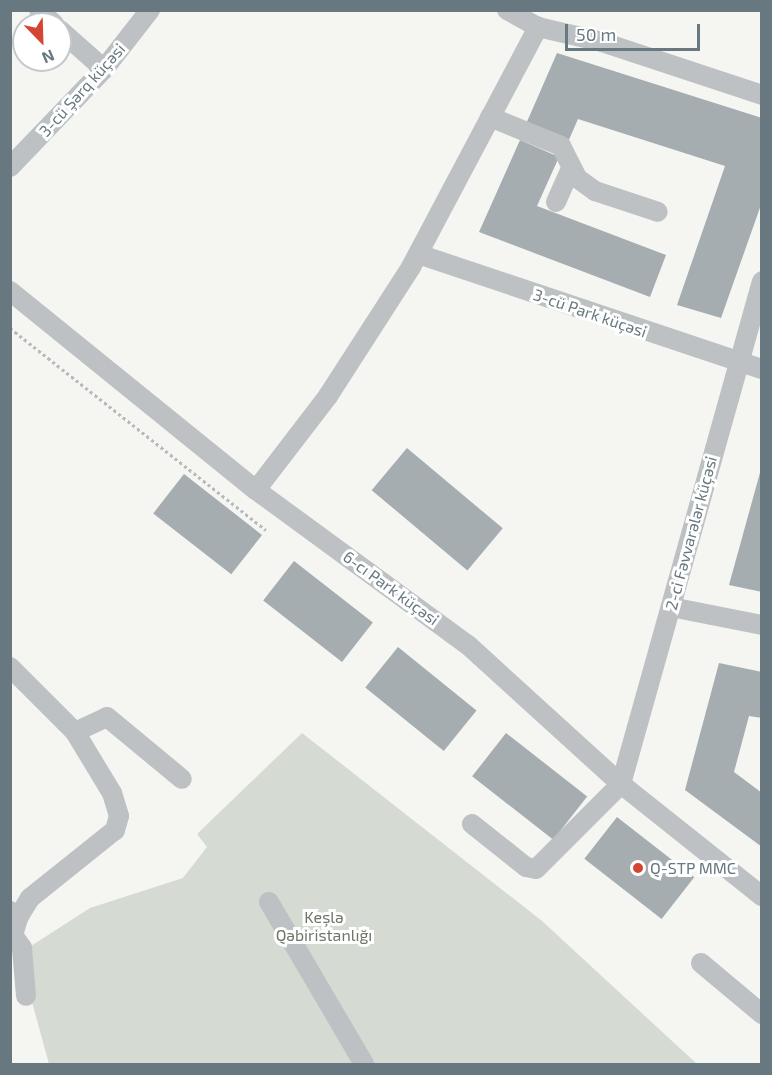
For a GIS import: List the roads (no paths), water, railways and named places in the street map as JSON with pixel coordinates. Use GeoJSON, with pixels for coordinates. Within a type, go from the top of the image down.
{"type":"FeatureCollection","features":[{"type":"Feature","properties":{"kind":"street","name":"3-cü Şərq küçəsi"},"geometry":{"type":"LineString","coordinates":[[10,167],[104,69],[150,10]]}},
{"type":"Feature","properties":{"kind":"street"},"geometry":{"type":"LineString","coordinates":[[507,10],[538,27],[602,42],[762,95]]}},
{"type":"Feature","properties":{"kind":"street"},"geometry":{"type":"LineString","coordinates":[[256,490],[328,396],[418,254],[538,27]]}},
{"type":"Feature","properties":{"kind":"street"},"geometry":{"type":"LineString","coordinates":[[72,41],[104,69]]}},
{"type":"Feature","properties":{"kind":"street"},"geometry":{"type":"LineString","coordinates":[[490,117],[561,146],[570,170],[595,191],[658,212]]}},
{"type":"Feature","properties":{"kind":"street"},"geometry":{"type":"LineString","coordinates":[[556,202],[570,170]]}},
{"type":"Feature","properties":{"kind":"street","name":"3-cü Park küçəsi"},"geometry":{"type":"LineString","coordinates":[[418,254],[737,364],[762,369]]}},
{"type":"Feature","properties":{"kind":"street","name":"2-ci Fəvvarələr küçəsi"},"geometry":{"type":"LineString","coordinates":[[621,784],[762,281]]}},
{"type":"Feature","properties":{"kind":"street","name":"6-cı Park küçəsi"},"geometry":{"type":"LineString","coordinates":[[10,291],[256,490],[468,645],[621,784],[762,896]]}},
{"type":"Feature","properties":{"kind":"street"},"geometry":{"type":"LineString","coordinates":[[671,607],[762,625]]}},
{"type":"Feature","properties":{"kind":"street"},"geometry":{"type":"LineString","coordinates":[[10,667],[75,732],[112,793],[119,816],[115,830],[30,898],[13,926],[22,948],[26,996]]}},
{"type":"Feature","properties":{"kind":"street"},"geometry":{"type":"LineString","coordinates":[[75,732],[107,717],[182,779]]}},
{"type":"Feature","properties":{"kind":"street"},"geometry":{"type":"LineString","coordinates":[[472,824],[526,867],[536,869],[621,784]]}},
{"type":"Feature","properties":{"kind":"street"},"geometry":{"type":"LineString","coordinates":[[269,903],[364,1065]]}},
{"type":"Feature","properties":{"kind":"street"},"geometry":{"type":"LineString","coordinates":[[701,963],[762,1014]]}},
{"type":"Feature","properties":{"kind":"place","name":"Q-STP MMC"},"geometry":{"type":"Point","coordinates":[638,868]}},
{"type":"Feature","properties":{"kind":"park label","name":"Keşlə Qəbiristanlığı"},"geometry":{"type":"Point","coordinates":[324,926]}}]}
